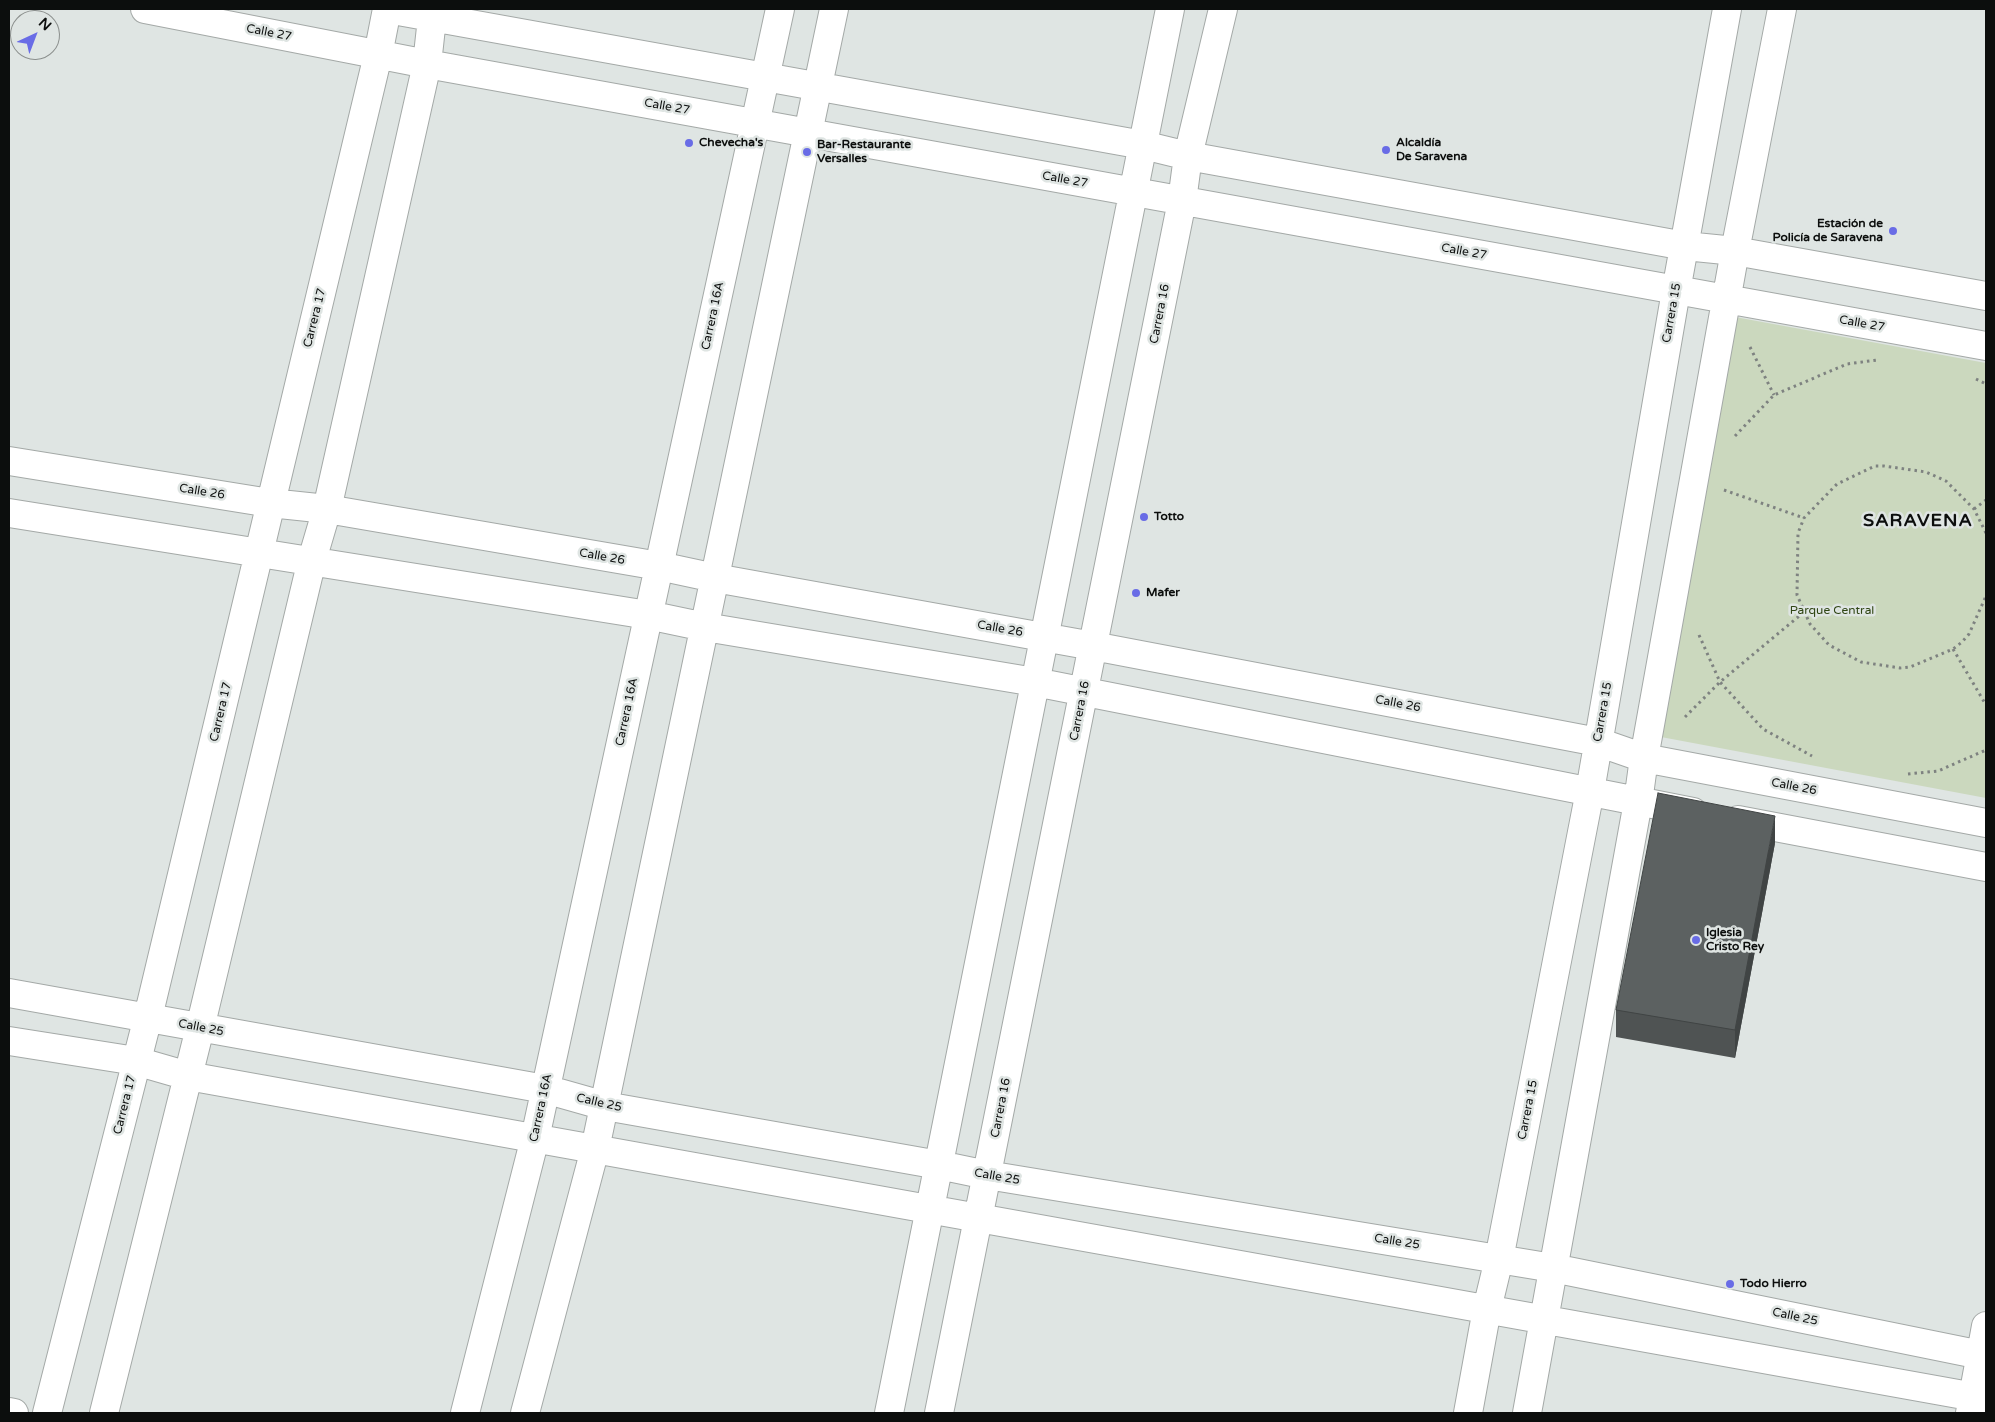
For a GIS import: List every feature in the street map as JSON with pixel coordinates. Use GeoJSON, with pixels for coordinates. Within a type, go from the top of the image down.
{"type":"FeatureCollection","features":[{"type":"Feature","properties":{"kind":"street","name":"Calle 27"},"geometry":{"type":"LineString","coordinates":[[145,9],[427,64],[1986,346]]}},
{"type":"Feature","properties":{"kind":"street","name":"Carrera 17"},"geometry":{"type":"LineString","coordinates":[[47,1413],[148,1017],[378,55],[387,9]]}},
{"type":"Feature","properties":{"kind":"street"},"geometry":{"type":"LineString","coordinates":[[387,9],[432,13],[818,87],[1142,145],[1188,156],[1685,246],[1735,251],[1986,296]]}},
{"type":"Feature","properties":{"kind":"street","name":"Carrera 16A"},"geometry":{"type":"LineString","coordinates":[[465,1413],[535,1138],[780,9]]}},
{"type":"Feature","properties":{"kind":"street"},"geometry":{"type":"LineString","coordinates":[[525,1413],[605,1106],[834,9]]}},
{"type":"Feature","properties":{"kind":"street"},"geometry":{"type":"LineString","coordinates":[[889,1413],[1170,9]]}},
{"type":"Feature","properties":{"kind":"street","name":"Carrera 16"},"geometry":{"type":"LineString","coordinates":[[939,1413],[1182,201],[1188,156],[1223,9]]}},
{"type":"Feature","properties":{"kind":"street","name":"Carrera 15"},"geometry":{"type":"LineString","coordinates":[[1468,1413],[1487,1308],[1499,1259],[1590,790],[1676,291],[1728,9]]}},
{"type":"Feature","properties":{"kind":"street"},"geometry":{"type":"LineString","coordinates":[[1527,1413],[1638,802],[1644,758],[1726,300],[1782,9]]}},
{"type":"Feature","properties":{"kind":"street"},"geometry":{"type":"LineString","coordinates":[[104,1413],[200,1028],[312,560],[327,509],[427,64],[432,13]]}},
{"type":"Feature","properties":{"kind":"street","name":"Calle 26"},"geometry":{"type":"LineString","coordinates":[[9,460],[270,503],[327,509],[659,566],[1598,742],[1644,758],[1986,823]]}},
{"type":"Feature","properties":{"kind":"street"},"geometry":{"type":"LineString","coordinates":[[9,513],[648,615],[1035,682],[1590,790],[1638,802],[1986,867]]}},
{"type":"Feature","properties":{"kind":"street","name":"Calle 25"},"geometry":{"type":"LineString","coordinates":[[9,993],[545,1089],[605,1106],[938,1165],[987,1176],[1554,1268],[1983,1356]]}},
{"type":"Feature","properties":{"kind":"street"},"geometry":{"type":"LineString","coordinates":[[9,1041],[136,1061],[188,1076],[1487,1308],[1977,1403],[1986,1326]]}},
{"type":"Feature","properties":{"kind":"street"},"geometry":{"type":"LineString","coordinates":[[9,1412],[14,1413]]}},
{"type":"Feature","properties":{"kind":"path"},"geometry":{"type":"LineString","coordinates":[[1734,437],[1774,395],[1847,364],[1884,359]]}},
{"type":"Feature","properties":{"kind":"path"},"geometry":{"type":"LineString","coordinates":[[1971,376],[1986,384]]}},
{"type":"Feature","properties":{"kind":"path"},"geometry":{"type":"LineString","coordinates":[[1986,533],[1974,509],[1946,481],[1926,472],[1875,466],[1837,484],[1804,518],[1798,533],[1797,595],[1810,624],[1828,645],[1861,662],[1900,668],[1910,667],[1953,649],[1969,634],[1986,596]]}},
{"type":"Feature","properties":{"kind":"path"},"geometry":{"type":"LineString","coordinates":[[1722,489],[1804,518]]}},
{"type":"Feature","properties":{"kind":"path"},"geometry":{"type":"LineString","coordinates":[[1974,509],[1986,500]]}},
{"type":"Feature","properties":{"kind":"path"},"geometry":{"type":"LineString","coordinates":[[1678,724],[1720,682],[1804,612]]}},
{"type":"Feature","properties":{"kind":"path"},"geometry":{"type":"LineString","coordinates":[[1698,633],[1720,682],[1763,729],[1819,760]]}},
{"type":"Feature","properties":{"kind":"path"},"geometry":{"type":"LineString","coordinates":[[1953,649],[1986,705]]}},
{"type":"Feature","properties":{"kind":"path"},"geometry":{"type":"LineString","coordinates":[[1898,775],[1938,770],[1986,750]]}},
{"type":"Feature","properties":{"kind":"green space","name":"Parque Central"},"geometry":{"type":"Polygon","coordinates":[[[1735,317],[1986,363],[1986,798],[1661,737],[1735,317]]]}},
{"type":"Feature","properties":{"kind":"building","name":"Iglesia Cristo Rey"},"geometry":{"type":"Polygon","coordinates":[[[1658,793],[1775,816],[1735,1030],[1616,1010],[1658,793]]]}},
{"type":"Feature","properties":{"kind":"place","name":"Chevecha's"},"geometry":{"type":"Point","coordinates":[689,143]}},
{"type":"Feature","properties":{"kind":"place","name":"Alcaldía De Saravena"},"geometry":{"type":"Point","coordinates":[1386,150]}},
{"type":"Feature","properties":{"kind":"place","name":"Bar-Restaurante Versalles"},"geometry":{"type":"Point","coordinates":[807,152]}},
{"type":"Feature","properties":{"kind":"place","name":"Estación de Policía de Saravena"},"geometry":{"type":"Point","coordinates":[1893,231]}},
{"type":"Feature","properties":{"kind":"place","name":"Totto"},"geometry":{"type":"Point","coordinates":[1144,517]}},
{"type":"Feature","properties":{"kind":"place","name":"Mafer"},"geometry":{"type":"Point","coordinates":[1136,593]}},
{"type":"Feature","properties":{"kind":"place","name":"Iglesia Cristo Rey"},"geometry":{"type":"Point","coordinates":[1696,940]}},
{"type":"Feature","properties":{"kind":"place","name":"Todo Hierro"},"geometry":{"type":"Point","coordinates":[1730,1284]}},
{"type":"Feature","properties":{"kind":"district","name":"SARAVENA"},"geometry":{"type":"Point","coordinates":[1918,521]}}]}
